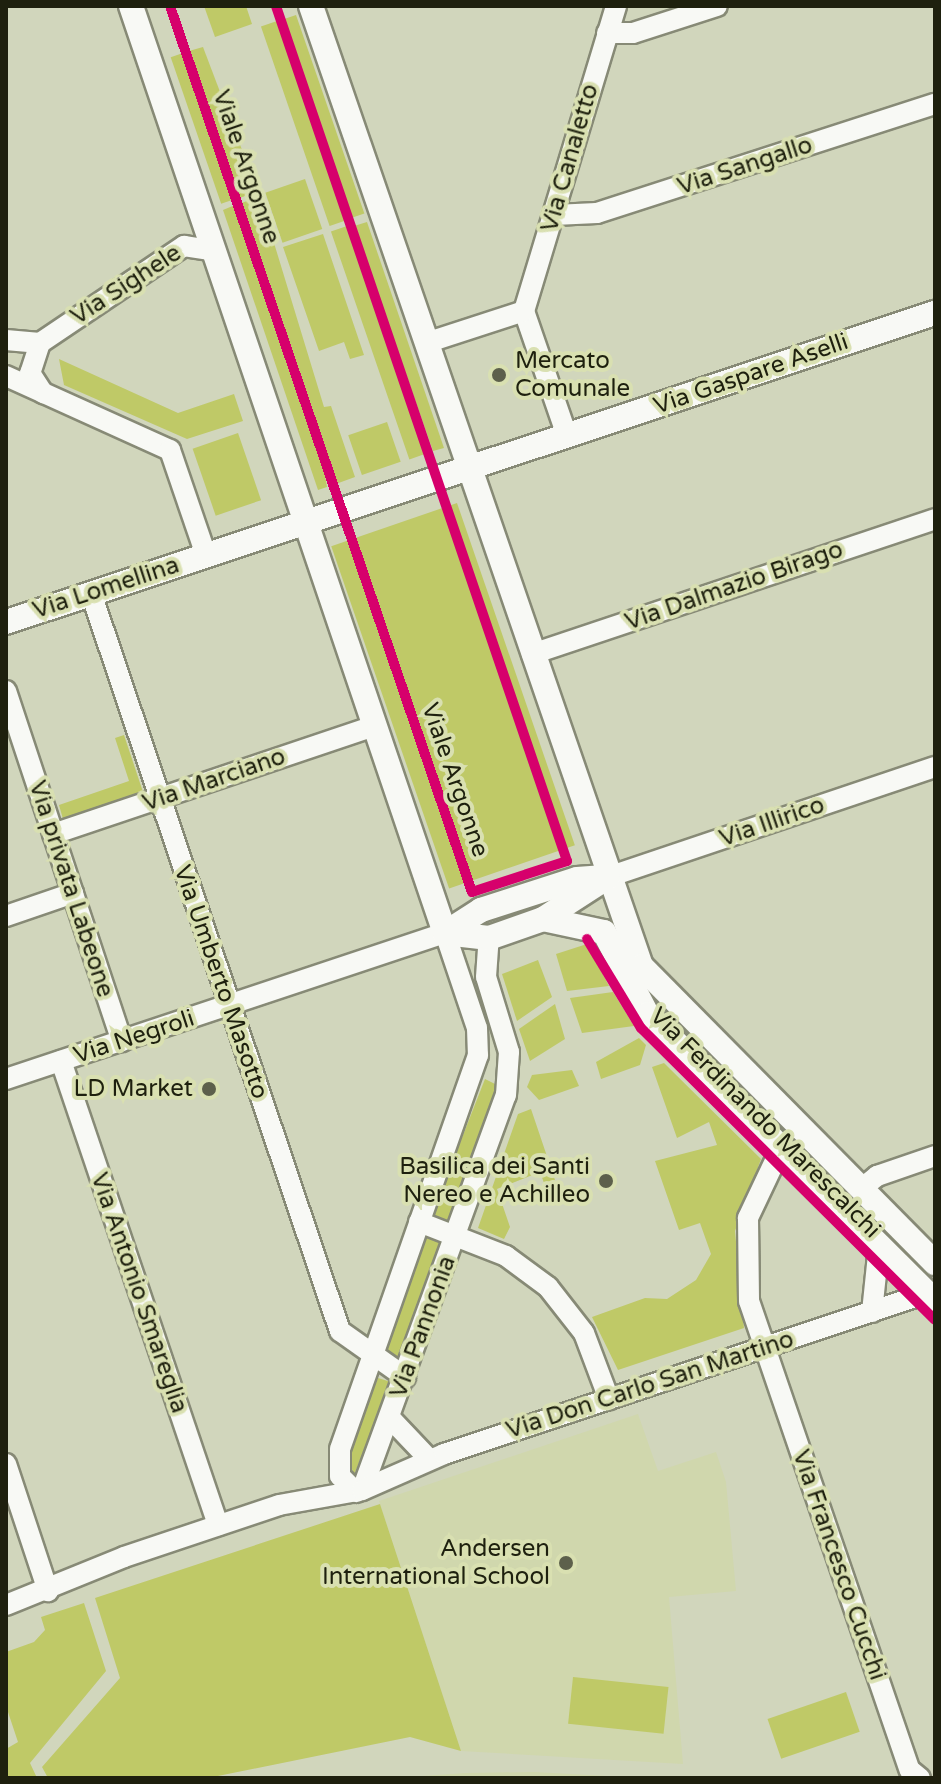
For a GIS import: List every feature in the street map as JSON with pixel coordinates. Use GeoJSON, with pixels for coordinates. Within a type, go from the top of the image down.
{"type":"FeatureCollection","features":[{"type":"Feature","properties":{"kind":"street"},"geometry":{"type":"LineString","coordinates":[[131,6],[445,933]]}},
{"type":"Feature","properties":{"kind":"street"},"geometry":{"type":"LineString","coordinates":[[311,6],[608,877]]}},
{"type":"Feature","properties":{"kind":"street","name":"Via Canaletto"},"geometry":{"type":"LineString","coordinates":[[524,311],[616,6]]}},
{"type":"Feature","properties":{"kind":"street"},"geometry":{"type":"LineString","coordinates":[[607,33],[633,33],[717,6]]}},
{"type":"Feature","properties":{"kind":"street","name":"Via Sangallo"},"geometry":{"type":"LineString","coordinates":[[554,215],[597,213],[935,104]]}},
{"type":"Feature","properties":{"kind":"street","name":"Via Sighele"},"geometry":{"type":"LineString","coordinates":[[40,343],[174,250],[192,244],[214,251]]}},
{"type":"Feature","properties":{"kind":"street"},"geometry":{"type":"LineString","coordinates":[[426,343],[524,311],[567,436]]}},
{"type":"Feature","properties":{"kind":"street","name":"Via Gaspare Aselli"},"geometry":{"type":"LineString","coordinates":[[469,469],[935,313]]}},
{"type":"Feature","properties":{"kind":"street"},"geometry":{"type":"LineString","coordinates":[[6,340],[40,343],[30,373],[43,393]]}},
{"type":"Feature","properties":{"kind":"street"},"geometry":{"type":"LineString","coordinates":[[6,376],[170,450],[206,555]]}},
{"type":"Feature","properties":{"kind":"street"},"geometry":{"type":"LineString","coordinates":[[305,522],[469,469]]}},
{"type":"Feature","properties":{"kind":"street","name":"Via Dalmazio Birago"},"geometry":{"type":"LineString","coordinates":[[532,654],[935,519]]}},
{"type":"Feature","properties":{"kind":"street","name":"Via Lomellina"},"geometry":{"type":"LineString","coordinates":[[6,622],[305,522]]}},
{"type":"Feature","properties":{"kind":"street","name":"Via Umberto Masotto"},"geometry":{"type":"LineString","coordinates":[[91,593],[340,1331],[371,1356],[405,1377]]}},
{"type":"Feature","properties":{"kind":"street","name":"Via privata Labeone"},"geometry":{"type":"LineString","coordinates":[[6,691],[122,1041]]}},
{"type":"Feature","properties":{"kind":"street","name":"Via Marciano"},"geometry":{"type":"LineString","coordinates":[[53,834],[374,726]]}},
{"type":"Feature","properties":{"kind":"street","name":"Via Illirico"},"geometry":{"type":"LineString","coordinates":[[608,877],[935,767]]}},
{"type":"Feature","properties":{"kind":"street"},"geometry":{"type":"LineString","coordinates":[[445,933],[489,938],[543,919],[608,877]]}},
{"type":"Feature","properties":{"kind":"street"},"geometry":{"type":"LineString","coordinates":[[445,933],[481,910],[577,879],[608,877]]}},
{"type":"Feature","properties":{"kind":"street","name":"Via Ferdinando Marescalchi"},"geometry":{"type":"LineString","coordinates":[[608,877],[647,977],[935,1263]]}},
{"type":"Feature","properties":{"kind":"street"},"geometry":{"type":"LineString","coordinates":[[6,916],[73,893]]}},
{"type":"Feature","properties":{"kind":"street","name":"Via Ferdinando Marescalchi"},"geometry":{"type":"LineString","coordinates":[[543,919],[604,932],[647,1014],[932,1295]]}},
{"type":"Feature","properties":{"kind":"street","name":"Via Negroli"},"geometry":{"type":"LineString","coordinates":[[6,1079],[445,933]]}},
{"type":"Feature","properties":{"kind":"street","name":"Via Pannonia"},"geometry":{"type":"LineString","coordinates":[[445,933],[477,1028],[478,1055],[371,1356],[337,1466],[359,1491],[390,1418],[456,1235],[510,1068]]}},
{"type":"Feature","properties":{"kind":"street"},"geometry":{"type":"LineString","coordinates":[[489,938],[486,977],[510,1068]]}},
{"type":"Feature","properties":{"kind":"street"},"geometry":{"type":"LineString","coordinates":[[478,1055],[510,1068]]}},
{"type":"Feature","properties":{"kind":"street","name":"Via Antonio Smareglia"},"geometry":{"type":"LineString","coordinates":[[61,1061],[218,1525]]}},
{"type":"Feature","properties":{"kind":"street"},"geometry":{"type":"LineString","coordinates":[[782,1146],[790,1119]]}},
{"type":"Feature","properties":{"kind":"street","name":"Via Francesco Cucchi"},"geometry":{"type":"LineString","coordinates":[[782,1146],[753,1198],[745,1237],[746,1283],[764,1347],[910,1770],[920,1778]]}},
{"type":"Feature","properties":{"kind":"street"},"geometry":{"type":"LineString","coordinates":[[861,1189],[877,1176],[935,1156]]}},
{"type":"Feature","properties":{"kind":"street","name":"Via Ferdinando Marescalchi"},"geometry":{"type":"LineString","coordinates":[[843,1208],[861,1189]]}},
{"type":"Feature","properties":{"kind":"street","name":"Via Pannonia"},"geometry":{"type":"LineString","coordinates":[[419,1222],[456,1235]]}},
{"type":"Feature","properties":{"kind":"street"},"geometry":{"type":"LineString","coordinates":[[456,1235],[513,1260],[558,1296],[584,1333],[609,1399]]}},
{"type":"Feature","properties":{"kind":"street"},"geometry":{"type":"LineString","coordinates":[[872,1312],[879,1245]]}},
{"type":"Feature","properties":{"kind":"street","name":"Via Don Carlo San Martino"},"geometry":{"type":"LineString","coordinates":[[6,1605],[218,1525],[359,1491],[429,1459],[764,1347],[932,1295]]}},
{"type":"Feature","properties":{"kind":"street","name":"Via Pannonia"},"geometry":{"type":"LineString","coordinates":[[390,1418],[429,1459]]}},
{"type":"Feature","properties":{"kind":"street"},"geometry":{"type":"LineString","coordinates":[[6,1464],[48,1591]]}},
{"type":"Feature","properties":{"kind":"street"},"geometry":{"type":"LineString","coordinates":[[927,1778],[935,1777]]}},
{"type":"Feature","properties":{"kind":"shaded area","name":"Andersen International School"},"geometry":{"type":"Polygon","coordinates":[[[638,1414],[658,1471],[716,1452],[726,1482],[736,1591],[669,1597],[683,1764],[461,1751],[379,1501],[638,1414]]]}},
{"type":"Feature","properties":{"kind":"shaded area"},"geometry":{"type":"Polygon","coordinates":[[[534,1772],[644,1778],[393,1778],[466,1773],[534,1772]]]}},
{"type":"Feature","properties":{"kind":"green space"},"geometry":{"type":"Polygon","coordinates":[[[204,6],[246,6],[252,24],[215,37],[204,6]]]}},
{"type":"Feature","properties":{"kind":"green space"},"geometry":{"type":"Polygon","coordinates":[[[296,15],[364,214],[351,218],[283,20],[296,15]]]}},
{"type":"Feature","properties":{"kind":"green space"},"geometry":{"type":"Polygon","coordinates":[[[277,21],[346,221],[330,226],[261,27],[277,21]]]}},
{"type":"Feature","properties":{"kind":"green space"},"geometry":{"type":"Polygon","coordinates":[[[203,47],[258,192],[239,198],[189,51],[203,47]]]}},
{"type":"Feature","properties":{"kind":"green space"},"geometry":{"type":"Polygon","coordinates":[[[183,53],[233,200],[221,204],[171,57],[183,53]]]}},
{"type":"Feature","properties":{"kind":"green space"},"geometry":{"type":"Polygon","coordinates":[[[305,179],[322,229],[283,243],[265,193],[305,179]]]}},
{"type":"Feature","properties":{"kind":"green space"},"geometry":{"type":"Polygon","coordinates":[[[260,197],[324,407],[331,406],[355,477],[333,485],[241,203],[260,197]]]}},
{"type":"Feature","properties":{"kind":"green space"},"geometry":{"type":"Polygon","coordinates":[[[235,205],[323,463],[327,487],[318,490],[223,210],[235,205]]]}},
{"type":"Feature","properties":{"kind":"green space"},"geometry":{"type":"Polygon","coordinates":[[[367,222],[444,448],[433,451],[354,226],[367,222]]]}},
{"type":"Feature","properties":{"kind":"green space"},"geometry":{"type":"Polygon","coordinates":[[[347,226],[425,454],[409,459],[331,232],[347,226]]]}},
{"type":"Feature","properties":{"kind":"green space"},"geometry":{"type":"Polygon","coordinates":[[[323,234],[364,355],[350,359],[344,342],[319,351],[283,247],[323,234]]]}},
{"type":"Feature","properties":{"kind":"green space"},"geometry":{"type":"Polygon","coordinates":[[[59,359],[178,413],[234,394],[243,421],[187,439],[64,385],[59,359]]]}},
{"type":"Feature","properties":{"kind":"green space"},"geometry":{"type":"Polygon","coordinates":[[[387,422],[401,462],[362,475],[348,435],[387,422]]]}},
{"type":"Feature","properties":{"kind":"green space"},"geometry":{"type":"Polygon","coordinates":[[[238,433],[261,500],[216,516],[193,449],[238,433]]]}},
{"type":"Feature","properties":{"kind":"green space"},"geometry":{"type":"Polygon","coordinates":[[[457,503],[575,845],[449,889],[331,546],[457,503]]]}},
{"type":"Feature","properties":{"kind":"green space"},"geometry":{"type":"Polygon","coordinates":[[[124,735],[143,792],[63,819],[59,805],[129,781],[115,738],[124,735]]]}},
{"type":"Feature","properties":{"kind":"green space"},"geometry":{"type":"Polygon","coordinates":[[[587,944],[609,986],[567,991],[556,954],[587,944]]]}},
{"type":"Feature","properties":{"kind":"green space"},"geometry":{"type":"Polygon","coordinates":[[[538,960],[552,997],[517,1021],[502,974],[538,960]]]}},
{"type":"Feature","properties":{"kind":"green space"},"geometry":{"type":"Polygon","coordinates":[[[613,992],[634,1026],[582,1033],[570,998],[613,992]]]}},
{"type":"Feature","properties":{"kind":"green space"},"geometry":{"type":"Polygon","coordinates":[[[555,1004],[565,1039],[530,1061],[519,1029],[555,1004]]]}},
{"type":"Feature","properties":{"kind":"green space"},"geometry":{"type":"Polygon","coordinates":[[[639,1038],[646,1045],[640,1065],[601,1079],[596,1062],[639,1038]]]}},
{"type":"Feature","properties":{"kind":"green space"},"geometry":{"type":"Polygon","coordinates":[[[664,1063],[761,1159],[735,1231],[744,1328],[618,1370],[592,1317],[645,1298],[667,1299],[696,1280],[711,1254],[700,1223],[679,1230],[655,1161],[717,1145],[709,1122],[677,1138],[652,1067],[664,1063]]]}},
{"type":"Feature","properties":{"kind":"green space"},"geometry":{"type":"Polygon","coordinates":[[[572,1070],[579,1086],[539,1100],[527,1087],[532,1075],[572,1070]]]}},
{"type":"Feature","properties":{"kind":"green space"},"geometry":{"type":"Polygon","coordinates":[[[485,1079],[499,1086],[448,1223],[432,1214],[485,1079]]]}},
{"type":"Feature","properties":{"kind":"green space"},"geometry":{"type":"Polygon","coordinates":[[[531,1109],[555,1180],[544,1183],[540,1172],[497,1189],[510,1227],[504,1239],[478,1228],[518,1114],[531,1109]]]}},
{"type":"Feature","properties":{"kind":"green space"},"geometry":{"type":"Polygon","coordinates":[[[427,1235],[444,1242],[404,1361],[382,1357],[427,1235]]]}},
{"type":"Feature","properties":{"kind":"green space"},"geometry":{"type":"Polygon","coordinates":[[[378,1378],[391,1382],[354,1475],[347,1455],[378,1378]]]}},
{"type":"Feature","properties":{"kind":"green space"},"geometry":{"type":"Polygon","coordinates":[[[380,1504],[461,1751],[410,1737],[208,1778],[48,1778],[42,1767],[120,1678],[95,1598],[380,1504]]]}},
{"type":"Feature","properties":{"kind":"green space"},"geometry":{"type":"Polygon","coordinates":[[[84,1603],[106,1671],[30,1763],[37,1778],[6,1778],[6,1749],[18,1742],[6,1706],[6,1652],[34,1642],[45,1630],[41,1617],[84,1603]]]}},
{"type":"Feature","properties":{"kind":"green space"},"geometry":{"type":"Polygon","coordinates":[[[573,1677],[668,1687],[664,1734],[568,1724],[573,1677]]]}},
{"type":"Feature","properties":{"kind":"green space"},"geometry":{"type":"Polygon","coordinates":[[[846,1692],[860,1732],[781,1759],[768,1719],[846,1692]]]}},
{"type":"Feature","properties":{"kind":"cycle path","name":"Viale Argonne"},"geometry":{"type":"LineString","coordinates":[[170,6],[472,892],[567,861],[276,6]]}},
{"type":"Feature","properties":{"kind":"cycle path"},"geometry":{"type":"LineString","coordinates":[[587,939],[641,1028],[935,1320]]}},
{"type":"Feature","properties":{"kind":"place","name":"Mercato Comunale"},"geometry":{"type":"Point","coordinates":[499,375]}},
{"type":"Feature","properties":{"kind":"place","name":"LD Market"},"geometry":{"type":"Point","coordinates":[209,1089]}},
{"type":"Feature","properties":{"kind":"place","name":"Basilica dei Santi Nereo e Achilleo"},"geometry":{"type":"Point","coordinates":[606,1181]}},
{"type":"Feature","properties":{"kind":"place","name":"Andersen International School"},"geometry":{"type":"Point","coordinates":[566,1563]}}]}
